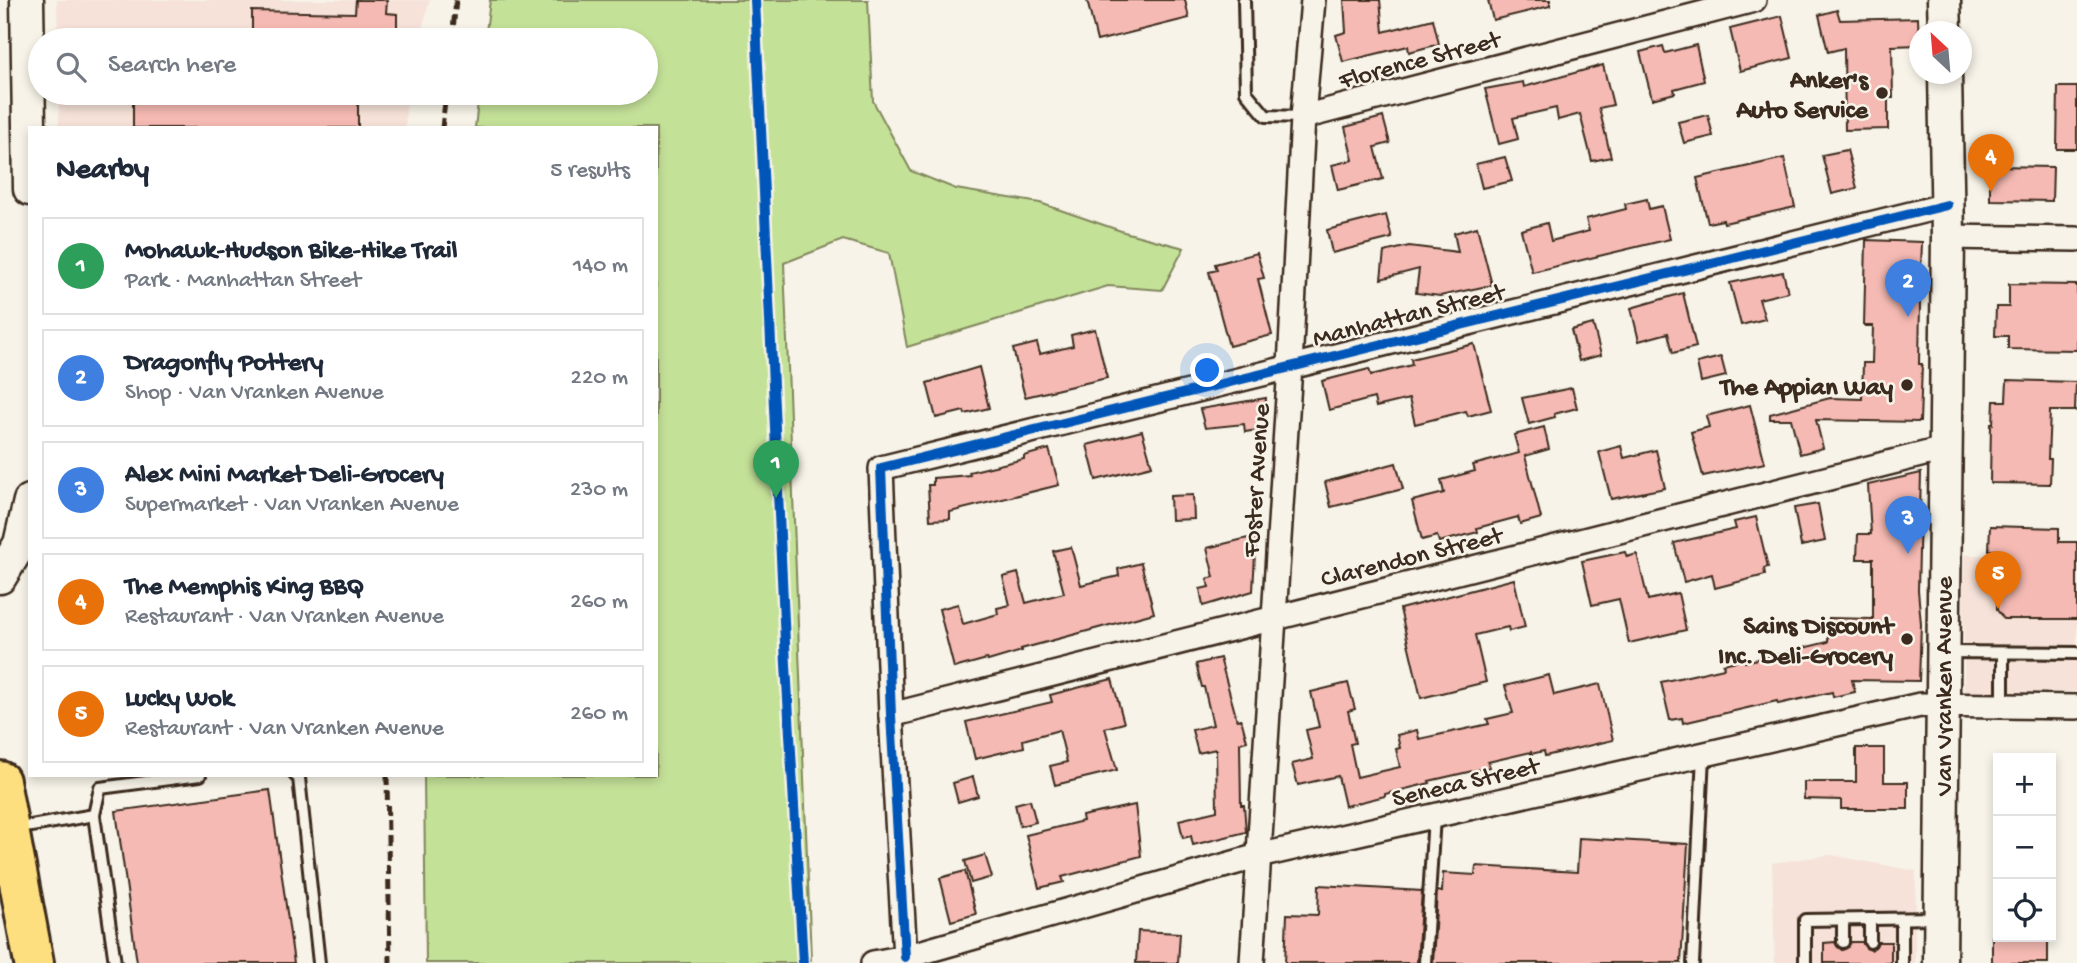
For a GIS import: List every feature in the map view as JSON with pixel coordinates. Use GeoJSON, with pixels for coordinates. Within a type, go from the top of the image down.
{"type":"FeatureCollection","features":[{"type":"Feature","properties":{"kind":"highway"},"geometry":{"type":"LineString","coordinates":[[0,781],[34,963]]}},
{"type":"Feature","properties":{"kind":"street"},"geometry":{"type":"LineString","coordinates":[[27,0],[28,54]]}},
{"type":"Feature","properties":{"kind":"street","name":"Foster Avenue"},"geometry":{"type":"LineString","coordinates":[[1252,963],[1303,117],[1313,0]]}},
{"type":"Feature","properties":{"kind":"street","name":"Florence Street"},"geometry":{"type":"LineString","coordinates":[[1303,117],[1754,0]]}},
{"type":"Feature","properties":{"kind":"street"},"geometry":{"type":"LineString","coordinates":[[1944,0],[1945,21]]}},
{"type":"Feature","properties":{"kind":"street","name":"Van Vranken Avenue"},"geometry":{"type":"LineString","coordinates":[[1940,963],[1948,237],[1945,84]]}},
{"type":"Feature","properties":{"kind":"street"},"geometry":{"type":"LineString","coordinates":[[29,105],[29,126]]}},
{"type":"Feature","properties":{"kind":"street","name":"Manhattan Street"},"geometry":{"type":"LineString","coordinates":[[891,715],[881,468],[1947,205]]}},
{"type":"Feature","properties":{"kind":"street"},"geometry":{"type":"LineString","coordinates":[[1948,237],[2077,239]]}},
{"type":"Feature","properties":{"kind":"street","name":"Clarendon Street"},"geometry":{"type":"LineString","coordinates":[[891,715],[1944,449]]}},
{"type":"Feature","properties":{"kind":"street"},"geometry":{"type":"LineString","coordinates":[[0,577],[20,544],[28,510]]}},
{"type":"Feature","properties":{"kind":"street","name":"Seneca Street"},"geometry":{"type":"LineString","coordinates":[[873,963],[905,957],[1258,856],[1920,705],[2077,707]]}},
{"type":"Feature","properties":{"kind":"street"},"geometry":{"type":"LineString","coordinates":[[891,715],[905,957]]}},
{"type":"Feature","properties":{"kind":"lane"},"geometry":{"type":"LineString","coordinates":[[1244,0],[1245,92],[1266,116],[1303,117]]}},
{"type":"Feature","properties":{"kind":"lane"},"geometry":{"type":"LineString","coordinates":[[1942,652],[2077,653]]}},
{"type":"Feature","properties":{"kind":"lane"},"geometry":{"type":"LineString","coordinates":[[2003,653],[2003,706]]}},
{"type":"Feature","properties":{"kind":"lane"},"geometry":{"type":"LineString","coordinates":[[1693,963],[1703,755]]}},
{"type":"Feature","properties":{"kind":"lane"},"geometry":{"type":"LineString","coordinates":[[115,963],[94,815],[100,788],[185,777]]}},
{"type":"Feature","properties":{"kind":"lane"},"geometry":{"type":"LineString","coordinates":[[298,777],[319,963]]}},
{"type":"Feature","properties":{"kind":"lane"},"geometry":{"type":"LineString","coordinates":[[10,830],[94,815]]}},
{"type":"Feature","properties":{"kind":"lane"},"geometry":{"type":"LineString","coordinates":[[1425,963],[1434,816]]}},
{"type":"Feature","properties":{"kind":"lane"},"geometry":{"type":"LineString","coordinates":[[1805,963],[1805,920],[1940,918]]}},
{"type":"Feature","properties":{"kind":"lane"},"geometry":{"type":"LineString","coordinates":[[1870,919],[1870,942]]}},
{"type":"Feature","properties":{"kind":"lane"},"geometry":{"type":"LineString","coordinates":[[1902,919],[1902,963]]}},
{"type":"Feature","properties":{"kind":"lane"},"geometry":{"type":"LineString","coordinates":[[1843,920],[1843,942]]}},
{"type":"Feature","properties":{"kind":"shaded area"},"geometry":{"type":"Polygon","coordinates":[[[57,0],[430,0],[422,28],[58,28],[57,0]]]}},
{"type":"Feature","properties":{"kind":"shaded area"},"geometry":{"type":"Polygon","coordinates":[[[59,105],[406,105],[405,126],[59,126],[59,105]]]}},
{"type":"Feature","properties":{"kind":"shaded area"},"geometry":{"type":"Polygon","coordinates":[[[1964,555],[2077,555],[2077,692],[1964,693],[1964,555]]]}},
{"type":"Feature","properties":{"kind":"shaded area"},"geometry":{"type":"Polygon","coordinates":[[[1831,855],[1916,871],[1915,963],[1775,963],[1772,863],[1831,855]]]}},
{"type":"Feature","properties":{"kind":"green space"},"geometry":{"type":"Polygon","coordinates":[[[490,0],[868,0],[873,101],[911,171],[956,189],[1040,203],[1124,232],[1184,248],[1162,290],[1108,286],[907,347],[889,253],[843,240],[784,263],[811,960],[800,963],[426,963],[424,777],[658,777],[658,126],[475,126],[478,105],[658,105],[658,28],[486,28],[490,0]]]}},
{"type":"Feature","properties":{"kind":"building"},"geometry":{"type":"Polygon","coordinates":[[[356,0],[387,0],[386,13],[397,14],[397,28],[252,28],[252,11],[355,13],[356,0]]]}},
{"type":"Feature","properties":{"kind":"building"},"geometry":{"type":"Polygon","coordinates":[[[1087,0],[1185,0],[1189,18],[1097,41],[1087,0]]]}},
{"type":"Feature","properties":{"kind":"building"},"geometry":{"type":"Polygon","coordinates":[[[1344,0],[1380,0],[1383,32],[1433,19],[1439,44],[1409,52],[1408,46],[1343,62],[1336,35],[1346,32],[1344,0]]]}},
{"type":"Feature","properties":{"kind":"building"},"geometry":{"type":"Polygon","coordinates":[[[1488,0],[1550,0],[1550,6],[1493,20],[1488,0]]]}},
{"type":"Feature","properties":{"kind":"building"},"geometry":{"type":"Polygon","coordinates":[[[1837,10],[1840,20],[1918,18],[1918,21],[1909,21],[1909,45],[1892,46],[1893,98],[1888,98],[1888,129],[1845,130],[1844,48],[1828,52],[1819,15],[1837,10]]]}},
{"type":"Feature","properties":{"kind":"building"},"geometry":{"type":"Polygon","coordinates":[[[1782,16],[1792,58],[1740,71],[1730,29],[1782,16]]]}},
{"type":"Feature","properties":{"kind":"building"},"geometry":{"type":"Polygon","coordinates":[[[1696,45],[1704,81],[1674,89],[1675,93],[1652,99],[1640,52],[1663,46],[1665,53],[1696,45]]]}},
{"type":"Feature","properties":{"kind":"building"},"geometry":{"type":"Polygon","coordinates":[[[1603,65],[1613,105],[1599,108],[1611,157],[1592,161],[1580,114],[1558,120],[1556,108],[1513,118],[1518,139],[1499,144],[1485,89],[1523,82],[1524,87],[1603,65]]]}},
{"type":"Feature","properties":{"kind":"building"},"geometry":{"type":"Polygon","coordinates":[[[2058,87],[2077,87],[2077,149],[2057,149],[2058,87]]]}},
{"type":"Feature","properties":{"kind":"building"},"geometry":{"type":"Polygon","coordinates":[[[133,105],[358,105],[358,126],[133,126],[133,105]]]}},
{"type":"Feature","properties":{"kind":"building"},"geometry":{"type":"Polygon","coordinates":[[[1708,115],[1713,136],[1684,143],[1678,122],[1708,115]]]}},
{"type":"Feature","properties":{"kind":"building"},"geometry":{"type":"Polygon","coordinates":[[[1383,117],[1390,143],[1375,147],[1383,179],[1338,190],[1332,165],[1353,160],[1345,127],[1383,117]]]}},
{"type":"Feature","properties":{"kind":"building"},"geometry":{"type":"Polygon","coordinates":[[[1847,150],[1857,188],[1832,194],[1822,155],[1847,150]]]}},
{"type":"Feature","properties":{"kind":"building"},"geometry":{"type":"Polygon","coordinates":[[[1505,157],[1512,181],[1482,188],[1476,164],[1505,157]]]}},
{"type":"Feature","properties":{"kind":"building"},"geometry":{"type":"Polygon","coordinates":[[[1784,158],[1795,207],[1724,223],[1723,220],[1708,223],[1697,178],[1784,158]]]}},
{"type":"Feature","properties":{"kind":"building"},"geometry":{"type":"Polygon","coordinates":[[[1990,166],[2053,167],[2052,201],[1990,200],[1990,166]]]}},
{"type":"Feature","properties":{"kind":"building"},"geometry":{"type":"Polygon","coordinates":[[[1647,199],[1649,209],[1662,206],[1670,239],[1532,272],[1521,230],[1547,223],[1551,241],[1589,231],[1586,219],[1626,209],[1625,204],[1647,199]]]}},
{"type":"Feature","properties":{"kind":"building"},"geometry":{"type":"Polygon","coordinates":[[[1386,215],[1392,238],[1332,253],[1327,230],[1386,215]]]}},
{"type":"Feature","properties":{"kind":"building"},"geometry":{"type":"Polygon","coordinates":[[[1477,227],[1492,285],[1440,296],[1416,293],[1419,269],[1381,279],[1384,252],[1409,246],[1458,252],[1454,233],[1477,227]]]}},
{"type":"Feature","properties":{"kind":"building"},"geometry":{"type":"Polygon","coordinates":[[[1866,240],[1922,242],[1921,268],[1902,268],[1901,301],[1920,302],[1920,422],[1816,420],[1823,448],[1800,454],[1791,419],[1770,419],[1770,414],[1830,398],[1862,399],[1863,363],[1872,363],[1873,326],[1864,326],[1866,240]]]}},
{"type":"Feature","properties":{"kind":"building"},"geometry":{"type":"Polygon","coordinates":[[[1257,253],[1264,278],[1258,279],[1272,335],[1229,346],[1209,272],[1217,270],[1215,264],[1257,253]]]}},
{"type":"Feature","properties":{"kind":"building"},"geometry":{"type":"Polygon","coordinates":[[[1783,272],[1788,292],[1759,299],[1765,319],[1741,325],[1730,283],[1783,272]]]}},
{"type":"Feature","properties":{"kind":"building"},"geometry":{"type":"Polygon","coordinates":[[[2009,284],[2077,285],[2077,350],[2008,349],[2008,336],[1995,336],[1996,307],[2009,307],[2009,284]]]}},
{"type":"Feature","properties":{"kind":"building"},"geometry":{"type":"Polygon","coordinates":[[[1683,293],[1696,347],[1673,353],[1668,333],[1639,341],[1631,308],[1683,293]]]}},
{"type":"Feature","properties":{"kind":"building"},"geometry":{"type":"Polygon","coordinates":[[[1593,324],[1601,355],[1579,361],[1571,330],[1593,324]]]}},
{"type":"Feature","properties":{"kind":"building"},"geometry":{"type":"Polygon","coordinates":[[[1095,329],[1107,378],[1025,397],[1013,349],[1037,343],[1040,354],[1073,346],[1071,335],[1095,329]]]}},
{"type":"Feature","properties":{"kind":"building"},"geometry":{"type":"Polygon","coordinates":[[[1474,344],[1491,410],[1468,416],[1466,411],[1415,424],[1409,399],[1376,407],[1374,398],[1329,410],[1322,381],[1369,369],[1371,375],[1412,365],[1411,359],[1474,344]]]}},
{"type":"Feature","properties":{"kind":"building"},"geometry":{"type":"Polygon","coordinates":[[[1721,357],[1726,376],[1701,382],[1697,363],[1721,357]]]}},
{"type":"Feature","properties":{"kind":"building"},"geometry":{"type":"Polygon","coordinates":[[[979,367],[989,408],[936,418],[927,383],[979,367]]]}},
{"type":"Feature","properties":{"kind":"building"},"geometry":{"type":"Polygon","coordinates":[[[2007,380],[2076,382],[2075,411],[2050,411],[2050,484],[1990,483],[1994,401],[2006,401],[2007,380]]]}},
{"type":"Feature","properties":{"kind":"building"},"geometry":{"type":"Polygon","coordinates":[[[1572,388],[1577,408],[1529,424],[1522,398],[1572,388]]]}},
{"type":"Feature","properties":{"kind":"building"},"geometry":{"type":"Polygon","coordinates":[[[1266,398],[1264,429],[1245,432],[1244,424],[1205,428],[1200,409],[1266,398]]]}},
{"type":"Feature","properties":{"kind":"building"},"geometry":{"type":"Polygon","coordinates":[[[1750,405],[1765,463],[1703,476],[1691,432],[1709,427],[1706,416],[1750,405]]]}},
{"type":"Feature","properties":{"kind":"building"},"geometry":{"type":"Polygon","coordinates":[[[1544,427],[1549,449],[1525,456],[1541,518],[1520,524],[1518,517],[1477,528],[1478,532],[1439,542],[1437,536],[1422,540],[1412,501],[1444,493],[1441,480],[1475,471],[1473,465],[1519,453],[1514,435],[1544,427]]]}},
{"type":"Feature","properties":{"kind":"building"},"geometry":{"type":"Polygon","coordinates":[[[1142,431],[1152,466],[1096,480],[1087,445],[1142,431]]]}},
{"type":"Feature","properties":{"kind":"building"},"geometry":{"type":"Polygon","coordinates":[[[1621,446],[1624,458],[1656,450],[1665,488],[1611,499],[1599,452],[1621,446]]]}},
{"type":"Feature","properties":{"kind":"building"},"geometry":{"type":"Polygon","coordinates":[[[1049,449],[1059,485],[950,512],[950,519],[930,520],[928,485],[933,485],[933,478],[970,475],[969,472],[1024,459],[1024,456],[1049,449]]]}},
{"type":"Feature","properties":{"kind":"building"},"geometry":{"type":"Polygon","coordinates":[[[1396,463],[1403,489],[1331,507],[1325,482],[1396,463]]]}},
{"type":"Feature","properties":{"kind":"building"},"geometry":{"type":"Polygon","coordinates":[[[1921,473],[1919,681],[1852,680],[1855,692],[1833,697],[1832,692],[1778,704],[1777,701],[1683,723],[1682,718],[1670,720],[1661,682],[1724,668],[1723,664],[1745,659],[1745,662],[1828,642],[1829,618],[1873,619],[1873,559],[1857,559],[1858,534],[1871,534],[1868,485],[1921,473]]]}},
{"type":"Feature","properties":{"kind":"building"},"geometry":{"type":"Polygon","coordinates":[[[1193,495],[1194,519],[1171,520],[1170,496],[1193,495]]]}},
{"type":"Feature","properties":{"kind":"building"},"geometry":{"type":"Polygon","coordinates":[[[1818,504],[1825,541],[1801,546],[1794,508],[1818,504]]]}},
{"type":"Feature","properties":{"kind":"building"},"geometry":{"type":"Polygon","coordinates":[[[1756,517],[1768,567],[1764,568],[1765,575],[1715,588],[1712,574],[1684,582],[1674,543],[1736,529],[1734,522],[1756,517]]]}},
{"type":"Feature","properties":{"kind":"building"},"geometry":{"type":"Polygon","coordinates":[[[1990,526],[2059,528],[2059,542],[2077,542],[2077,619],[2004,619],[1997,610],[1997,550],[1989,550],[1990,526]]]}},
{"type":"Feature","properties":{"kind":"building"},"geometry":{"type":"Polygon","coordinates":[[[1256,536],[1253,591],[1203,606],[1200,589],[1209,587],[1207,579],[1214,577],[1207,548],[1256,536]]]}},
{"type":"Feature","properties":{"kind":"building"},"geometry":{"type":"Polygon","coordinates":[[[1071,547],[1081,585],[1119,576],[1118,569],[1141,563],[1154,613],[1021,649],[1022,651],[988,661],[987,659],[954,668],[939,609],[958,604],[963,624],[998,614],[997,608],[1010,605],[1003,577],[1018,573],[1026,603],[1064,593],[1053,551],[1071,547]]]}},
{"type":"Feature","properties":{"kind":"building"},"geometry":{"type":"Polygon","coordinates":[[[1625,552],[1627,557],[1637,554],[1648,600],[1678,593],[1686,630],[1629,643],[1619,599],[1592,605],[1582,561],[1625,552]]]}},
{"type":"Feature","properties":{"kind":"building"},"geometry":{"type":"Polygon","coordinates":[[[1514,579],[1525,627],[1509,631],[1508,627],[1475,635],[1486,682],[1421,698],[1400,609],[1514,579]]]}},
{"type":"Feature","properties":{"kind":"building"},"geometry":{"type":"Polygon","coordinates":[[[1220,658],[1237,720],[1241,719],[1247,741],[1240,743],[1241,805],[1244,805],[1246,832],[1193,845],[1191,836],[1183,838],[1179,820],[1217,811],[1216,749],[1198,753],[1192,730],[1213,725],[1196,664],[1220,658]]]}},
{"type":"Feature","properties":{"kind":"building"},"geometry":{"type":"Polygon","coordinates":[[[1549,675],[1554,695],[1600,684],[1613,740],[1545,756],[1544,751],[1531,752],[1488,762],[1490,767],[1429,781],[1430,783],[1345,806],[1338,776],[1298,785],[1292,764],[1313,759],[1306,730],[1319,727],[1311,692],[1348,683],[1355,709],[1348,711],[1355,743],[1350,744],[1357,777],[1400,767],[1396,749],[1400,748],[1397,735],[1417,730],[1419,739],[1489,724],[1487,719],[1513,713],[1505,686],[1549,675]]]}},
{"type":"Feature","properties":{"kind":"building"},"geometry":{"type":"Polygon","coordinates":[[[1112,679],[1124,723],[1105,728],[1117,770],[1055,785],[1050,766],[1067,762],[1059,730],[1023,740],[1024,747],[975,759],[966,722],[1052,702],[1050,695],[1112,679]]]}},
{"type":"Feature","properties":{"kind":"building"},"geometry":{"type":"Polygon","coordinates":[[[1856,748],[1884,748],[1884,782],[1908,782],[1908,809],[1841,809],[1841,800],[1804,799],[1804,782],[1856,782],[1856,748]]]}},
{"type":"Feature","properties":{"kind":"building"},"geometry":{"type":"Polygon","coordinates":[[[973,777],[978,796],[958,802],[953,783],[973,777]]]}},
{"type":"Feature","properties":{"kind":"building"},"geometry":{"type":"Polygon","coordinates":[[[270,790],[294,963],[137,963],[116,811],[270,790]]]}},
{"type":"Feature","properties":{"kind":"building"},"geometry":{"type":"Polygon","coordinates":[[[1030,800],[1036,822],[1020,826],[1015,804],[1030,800]]]}},
{"type":"Feature","properties":{"kind":"building"},"geometry":{"type":"Polygon","coordinates":[[[1135,805],[1141,856],[1062,877],[1064,882],[1039,888],[1026,835],[1083,821],[1082,816],[1135,805]]]}},
{"type":"Feature","properties":{"kind":"building"},"geometry":{"type":"Polygon","coordinates":[[[1579,838],[1688,844],[1681,963],[1433,963],[1437,891],[1442,892],[1443,873],[1475,875],[1476,866],[1577,872],[1579,838]]]}},
{"type":"Feature","properties":{"kind":"building"},"geometry":{"type":"Polygon","coordinates":[[[985,855],[992,877],[971,883],[965,861],[985,855]]]}},
{"type":"Feature","properties":{"kind":"building"},"geometry":{"type":"Polygon","coordinates":[[[965,871],[976,914],[951,921],[940,878],[965,871]]]}},
{"type":"Feature","properties":{"kind":"building"},"geometry":{"type":"Polygon","coordinates":[[[1319,885],[1422,891],[1417,963],[1285,963],[1287,914],[1318,915],[1319,885]]]}},
{"type":"Feature","properties":{"kind":"building"},"geometry":{"type":"Polygon","coordinates":[[[1138,931],[1180,933],[1178,963],[1136,963],[1138,931]]]}},
{"type":"Feature","properties":{"kind":"building"},"geometry":{"type":"Polygon","coordinates":[[[1992,937],[1993,942],[2048,942],[2048,963],[1992,963],[1992,937]]]}},
{"type":"Feature","properties":{"kind":"building"},"geometry":{"type":"Polygon","coordinates":[[[1835,942],[1842,950],[1851,942],[1862,942],[1871,950],[1878,942],[1891,942],[1891,963],[1824,963],[1824,943],[1835,942]]]}},
{"type":"Feature","properties":{"kind":"railway"},"geometry":{"type":"LineString","coordinates":[[453,28],[456,0]]}},
{"type":"Feature","properties":{"kind":"railway"},"geometry":{"type":"LineString","coordinates":[[442,126],[445,105]]}},
{"type":"Feature","properties":{"kind":"railway"},"geometry":{"type":"LineString","coordinates":[[387,777],[390,963]]}},
{"type":"Feature","properties":{"kind":"cycle path"},"geometry":{"type":"LineString","coordinates":[[755,0],[803,963]]}},
{"type":"Feature","properties":{"kind":"cycle path"},"geometry":{"type":"LineString","coordinates":[[905,957],[891,715],[881,468],[1947,205]]}},
{"type":"Feature","properties":{"kind":"place","name":"Anker's Auto Service"},"geometry":{"type":"Point","coordinates":[1882,93]}},
{"type":"Feature","properties":{"kind":"place","name":"The Memphis King BBQ"},"geometry":{"type":"Point","coordinates":[1991,192]}},
{"type":"Feature","properties":{"kind":"place","name":"Dragonfly Pottery"},"geometry":{"type":"Point","coordinates":[1908,317]}},
{"type":"Feature","properties":{"kind":"place","name":"The Appian Way"},"geometry":{"type":"Point","coordinates":[1907,385]}},
{"type":"Feature","properties":{"kind":"place","name":"Mohawk-Hudson Bike-Hike Trail"},"geometry":{"type":"Point","coordinates":[776,498]}},
{"type":"Feature","properties":{"kind":"place","name":"Alex Mini Market Deli-Grocery"},"geometry":{"type":"Point","coordinates":[1908,554]}},
{"type":"Feature","properties":{"kind":"place","name":"Lucky Wok"},"geometry":{"type":"Point","coordinates":[1998,609]}},
{"type":"Feature","properties":{"kind":"place","name":"Sains Discount Inc. Deli-Grocery"},"geometry":{"type":"Point","coordinates":[1907,639]}}]}
